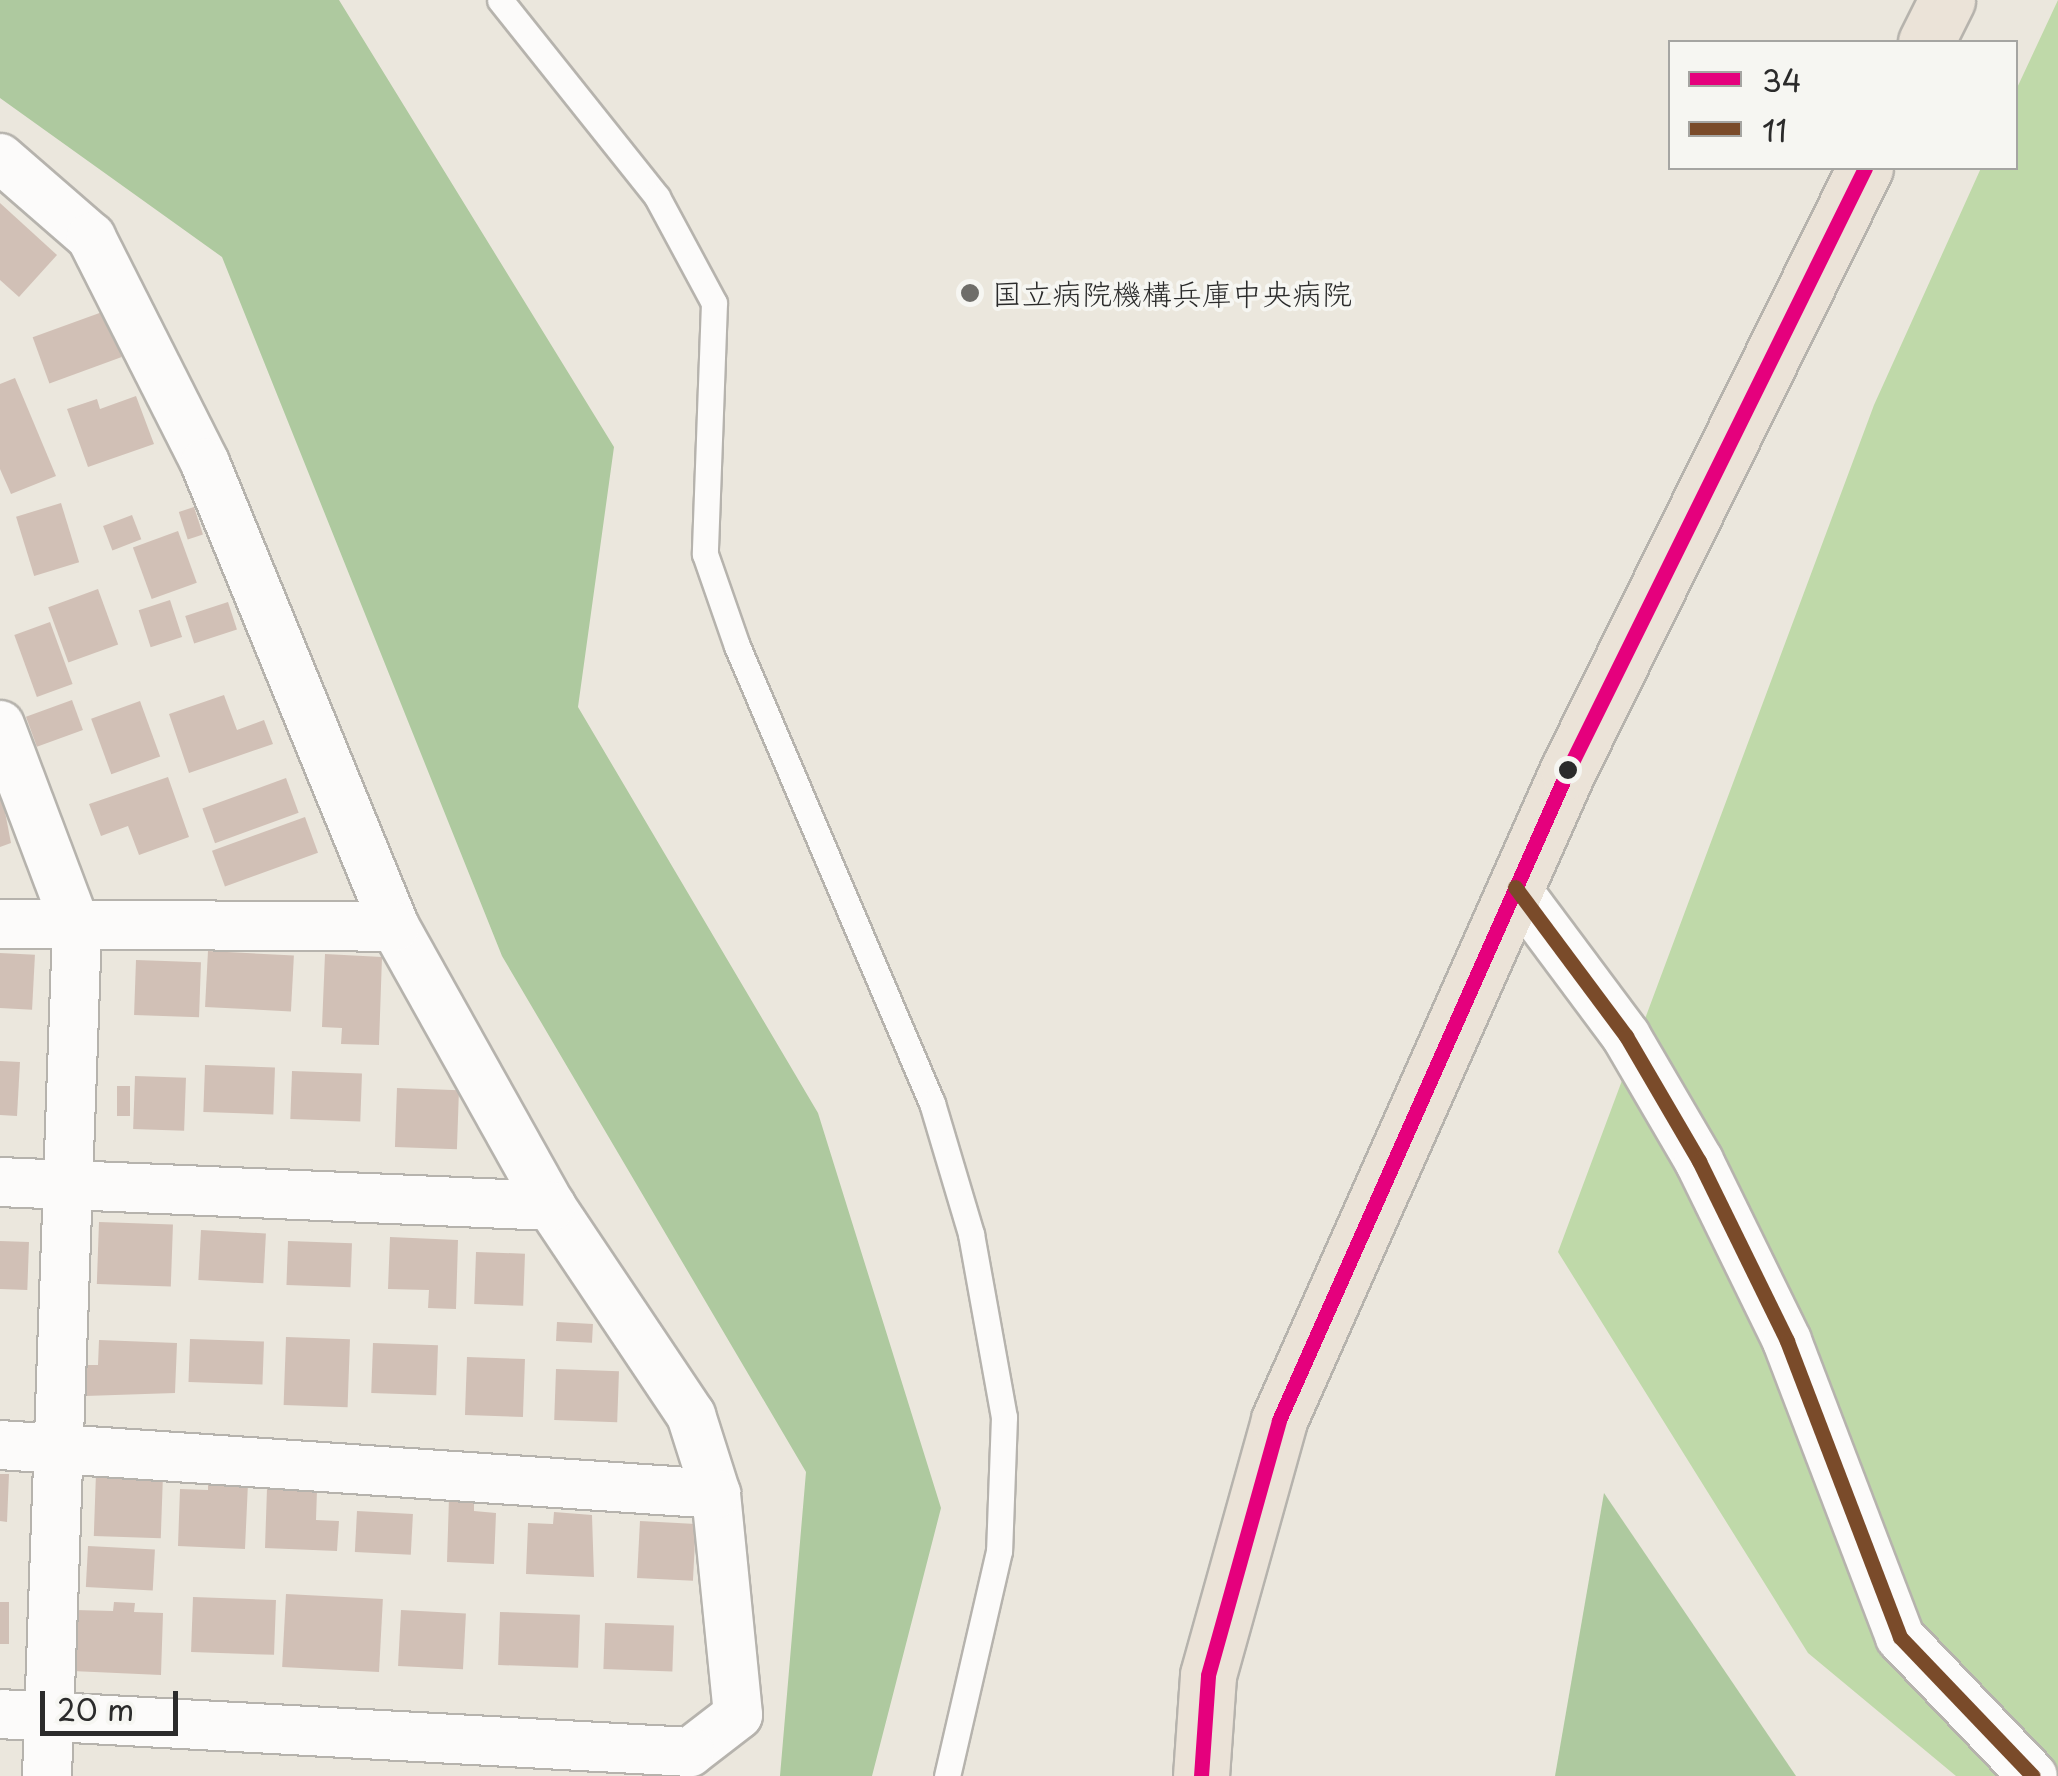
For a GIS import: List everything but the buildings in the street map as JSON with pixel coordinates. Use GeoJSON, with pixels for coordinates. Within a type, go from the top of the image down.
{"type":"FeatureCollection","features":[{"type":"Feature","properties":{"kind":"main road"},"geometry":{"type":"LineString","coordinates":[[1927,40],[1947,0]]}},
{"type":"Feature","properties":{"kind":"main road"},"geometry":{"type":"LineString","coordinates":[[1200,1776],[1208,1675],[1279,1420],[1515,887],[1864,170]]}},
{"type":"Feature","properties":{"kind":"street"},"geometry":{"type":"LineString","coordinates":[[0,158],[91,236],[205,463],[395,927],[551,1206],[691,1415],[716,1494],[738,1716],[690,1752],[0,1714]]}},
{"type":"Feature","properties":{"kind":"street"},"geometry":{"type":"LineString","coordinates":[[0,726],[77,929],[47,1776]]}},
{"type":"Feature","properties":{"kind":"street"},"geometry":{"type":"LineString","coordinates":[[1515,887],[1626,1036],[1700,1161],[1787,1341],[1900,1637],[2032,1776]]}},
{"type":"Feature","properties":{"kind":"street"},"geometry":{"type":"LineString","coordinates":[[0,924],[77,929],[395,927]]}},
{"type":"Feature","properties":{"kind":"street"},"geometry":{"type":"LineString","coordinates":[[0,1182],[551,1206]]}},
{"type":"Feature","properties":{"kind":"street"},"geometry":{"type":"LineString","coordinates":[[0,1445],[716,1494]]}},
{"type":"Feature","properties":{"kind":"lane"},"geometry":{"type":"LineString","coordinates":[[500,0],[657,197],[714,303],[705,554],[736,646],[932,1103],[971,1234],[1004,1417],[999,1551],[947,1776]]}},
{"type":"Feature","properties":{"kind":"green space"},"geometry":{"type":"Polygon","coordinates":[[[0,0],[339,0],[614,447],[578,707],[818,1113],[941,1508],[872,1776],[780,1776],[806,1472],[502,956],[222,257],[0,98],[0,0]]]}},
{"type":"Feature","properties":{"kind":"green space"},"geometry":{"type":"Polygon","coordinates":[[[2058,0],[2058,1776],[1956,1776],[1808,1653],[1558,1252],[1874,405],[1980,170],[2018,170],[2018,86],[2058,0]]]}},
{"type":"Feature","properties":{"kind":"green space"},"geometry":{"type":"Polygon","coordinates":[[[1604,1493],[1796,1776],[1555,1776],[1604,1493]]]}},
{"type":"Feature","properties":{"kind":"transit line","name":"34"},"geometry":{"type":"LineString","coordinates":[[1201,1776],[1208,1675],[1279,1420],[1568,770],[1864,170]]}},
{"type":"Feature","properties":{"kind":"transit line","name":"11"},"geometry":{"type":"LineString","coordinates":[[1515,887],[1626,1036],[1699,1161],[1787,1341],[1900,1637],[2033,1776]]}},
{"type":"Feature","properties":{"kind":"place","name":"国立病院機構兵庫中央病院"},"geometry":{"type":"Point","coordinates":[970,293]}}]}
